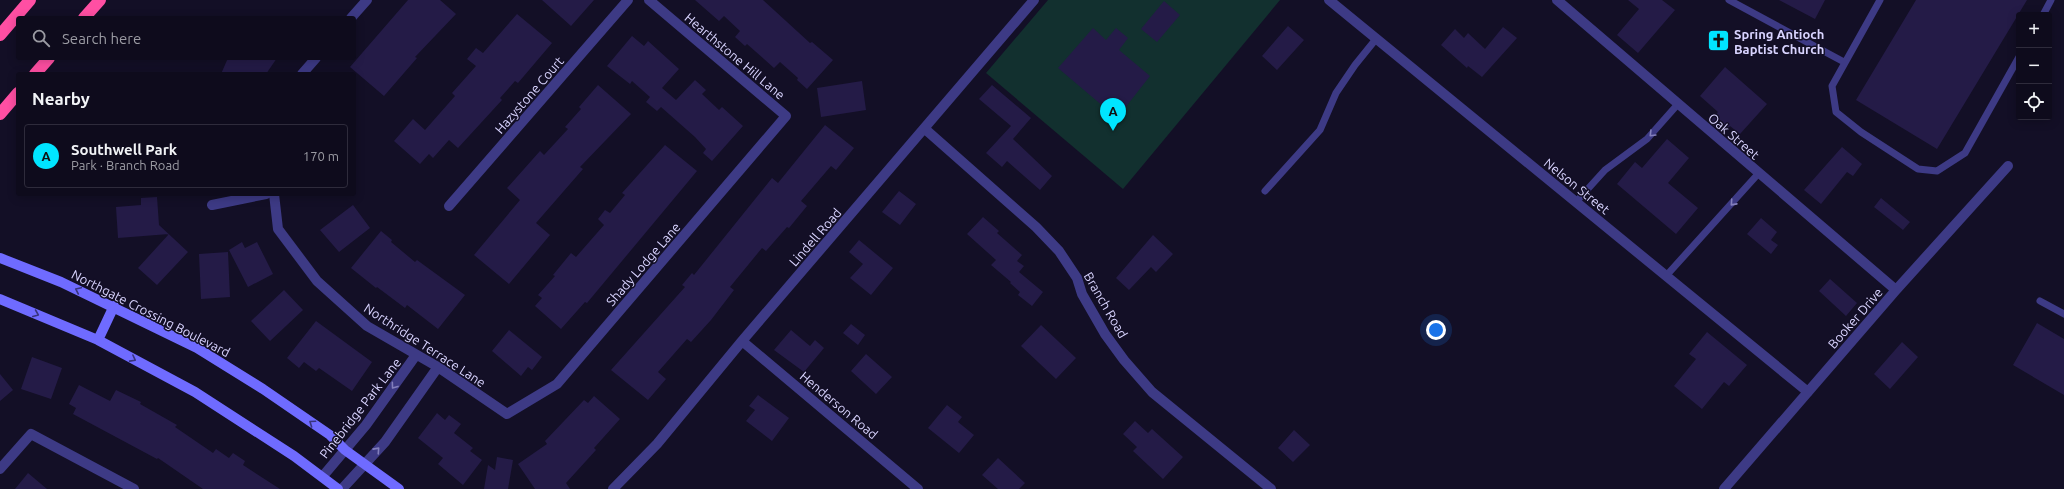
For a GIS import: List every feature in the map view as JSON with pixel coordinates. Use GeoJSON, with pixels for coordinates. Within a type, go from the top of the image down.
{"type":"FeatureCollection","features":[{"type":"Feature","properties":{"kind":"highway"},"geometry":{"type":"LineString","coordinates":[[16,16],[30,0]]}},
{"type":"Feature","properties":{"kind":"highway"},"geometry":{"type":"LineString","coordinates":[[86,16],[100,0]]}},
{"type":"Feature","properties":{"kind":"highway"},"geometry":{"type":"LineString","coordinates":[[0,35],[16,16]]}},
{"type":"Feature","properties":{"kind":"highway"},"geometry":{"type":"LineString","coordinates":[[37,72],[47,60]]}},
{"type":"Feature","properties":{"kind":"highway"},"geometry":{"type":"LineString","coordinates":[[0,114],[16,95]]}},
{"type":"Feature","properties":{"kind":"main road","name":"Northgate Crossing Boulevard"},"geometry":{"type":"LineString","coordinates":[[0,258],[61,282],[114,306],[197,348],[256,385],[330,435],[345,450],[399,489]]}},
{"type":"Feature","properties":{"kind":"main road"},"geometry":{"type":"LineString","coordinates":[[0,299],[98,340],[195,392],[323,476],[338,489]]}},
{"type":"Feature","properties":{"kind":"main road"},"geometry":{"type":"LineString","coordinates":[[98,340],[114,306]]}},
{"type":"Feature","properties":{"kind":"street"},"geometry":{"type":"LineString","coordinates":[[353,16],[367,0]]}},
{"type":"Feature","properties":{"kind":"street","name":"Hazystone Court"},"geometry":{"type":"LineString","coordinates":[[449,206],[628,0]]}},
{"type":"Feature","properties":{"kind":"street","name":"Hearthstone Hill Lane"},"geometry":{"type":"LineString","coordinates":[[649,0],[786,116]]}},
{"type":"Feature","properties":{"kind":"street","name":"Lindell Road"},"geometry":{"type":"LineString","coordinates":[[613,489],[657,444],[742,341],[1034,0]]}},
{"type":"Feature","properties":{"kind":"street","name":"Nelson Street"},"geometry":{"type":"LineString","coordinates":[[1329,0],[1808,392]]}},
{"type":"Feature","properties":{"kind":"street","name":"Oak Street"},"geometry":{"type":"LineString","coordinates":[[1557,0],[1758,174],[1896,290]]}},
{"type":"Feature","properties":{"kind":"street"},"geometry":{"type":"LineString","coordinates":[[304,72],[314,60]]}},
{"type":"Feature","properties":{"kind":"street","name":"Shady Lodge Lane"},"geometry":{"type":"LineString","coordinates":[[507,414],[557,384],[786,116]]}},
{"type":"Feature","properties":{"kind":"street","name":"Branch Road"},"geometry":{"type":"LineString","coordinates":[[925,129],[1036,227],[1059,251],[1076,278],[1082,294],[1105,334],[1124,360],[1152,392],[1271,489]]}},
{"type":"Feature","properties":{"kind":"street","name":"Booker Drive"},"geometry":{"type":"LineString","coordinates":[[1724,489],[1896,290],[2008,166]]}},
{"type":"Feature","properties":{"kind":"street"},"geometry":{"type":"LineString","coordinates":[[212,205],[256,196]]}},
{"type":"Feature","properties":{"kind":"street","name":"Northridge Terrace Lane"},"geometry":{"type":"LineString","coordinates":[[274,196],[278,229],[317,281],[367,326],[438,367],[507,414]]}},
{"type":"Feature","properties":{"kind":"street","name":"Henderson Road"},"geometry":{"type":"LineString","coordinates":[[742,341],[918,489]]}},
{"type":"Feature","properties":{"kind":"street","name":"Pinebridge Park Lane"},"geometry":{"type":"LineString","coordinates":[[323,476],[366,425],[416,355]]}},
{"type":"Feature","properties":{"kind":"street"},"geometry":{"type":"LineString","coordinates":[[342,489],[385,442],[438,367]]}},
{"type":"Feature","properties":{"kind":"street"},"geometry":{"type":"LineString","coordinates":[[0,469],[31,434],[134,489]]}},
{"type":"Feature","properties":{"kind":"lane"},"geometry":{"type":"LineString","coordinates":[[1729,0],[1844,62]]}},
{"type":"Feature","properties":{"kind":"lane"},"geometry":{"type":"LineString","coordinates":[[1880,0],[1844,62],[1832,86],[1836,112],[1861,132],[1918,169],[1937,171],[1965,153],[2016,62]]}},
{"type":"Feature","properties":{"kind":"lane"},"geometry":{"type":"LineString","coordinates":[[2045,12],[2051,0]]}},
{"type":"Feature","properties":{"kind":"lane"},"geometry":{"type":"LineString","coordinates":[[1265,192],[1320,130],[1336,93],[1355,65],[1376,39]]}},
{"type":"Feature","properties":{"kind":"lane"},"geometry":{"type":"LineString","coordinates":[[1576,202],[1605,170],[1646,139],[1678,104]]}},
{"type":"Feature","properties":{"kind":"lane"},"geometry":{"type":"LineString","coordinates":[[1666,276],[1758,174]]}},
{"type":"Feature","properties":{"kind":"lane"},"geometry":{"type":"LineString","coordinates":[[2040,301],[2064,314]]}},
{"type":"Feature","properties":{"kind":"green space"},"geometry":{"type":"Polygon","coordinates":[[[1048,0],[1280,0],[1123,189],[986,73],[1048,0]]]}},
{"type":"Feature","properties":{"kind":"building"},"geometry":{"type":"Polygon","coordinates":[[[408,0],[440,0],[456,14],[415,57],[417,58],[384,96],[350,67],[408,0]]]}},
{"type":"Feature","properties":{"kind":"building"},"geometry":{"type":"Polygon","coordinates":[[[542,0],[594,0],[571,26],[542,0]]]}},
{"type":"Feature","properties":{"kind":"building"},"geometry":{"type":"Polygon","coordinates":[[[695,0],[763,0],[810,43],[812,42],[833,60],[807,89],[797,80],[798,78],[780,62],[774,68],[747,44],[745,46],[735,37],[740,31],[724,16],[719,21],[695,0]]]}},
{"type":"Feature","properties":{"kind":"building"},"geometry":{"type":"Polygon","coordinates":[[[1628,0],[1662,0],[1675,10],[1638,53],[1617,35],[1639,9],[1628,0]]]}},
{"type":"Feature","properties":{"kind":"building"},"geometry":{"type":"Polygon","coordinates":[[[1779,0],[1825,0],[1815,19],[1779,0]]]}},
{"type":"Feature","properties":{"kind":"building"},"geometry":{"type":"Polygon","coordinates":[[[1916,0],[2027,0],[2020,12],[2016,12],[2016,18],[1937,149],[1856,100],[1916,0]]]}},
{"type":"Feature","properties":{"kind":"building"},"geometry":{"type":"Polygon","coordinates":[[[1164,1],[1180,15],[1157,42],[1141,29],[1164,1]]]}},
{"type":"Feature","properties":{"kind":"building"},"geometry":{"type":"Polygon","coordinates":[[[517,14],[552,43],[518,83],[515,81],[500,98],[502,100],[458,148],[449,140],[433,158],[429,154],[420,164],[394,141],[413,119],[425,130],[455,96],[452,93],[476,66],[467,59],[476,48],[483,53],[517,14]]]}},
{"type":"Feature","properties":{"kind":"building"},"geometry":{"type":"Polygon","coordinates":[[[1288,26],[1304,40],[1277,70],[1262,56],[1288,26]]]}},
{"type":"Feature","properties":{"kind":"building"},"geometry":{"type":"Polygon","coordinates":[[[1503,27],[1517,38],[1482,77],[1468,66],[1467,68],[1441,45],[1455,29],[1464,38],[1468,33],[1485,49],[1503,27]]]}},
{"type":"Feature","properties":{"kind":"building"},"geometry":{"type":"Polygon","coordinates":[[[1093,28],[1106,40],[1116,28],[1128,38],[1119,50],[1150,76],[1117,118],[1058,68],[1093,28]]]}},
{"type":"Feature","properties":{"kind":"building"},"geometry":{"type":"Polygon","coordinates":[[[632,36],[644,46],[648,41],[679,69],[662,88],[676,100],[695,80],[706,90],[702,94],[719,110],[722,107],[743,126],[712,161],[703,153],[706,149],[695,137],[661,107],[657,111],[646,102],[650,97],[632,81],[630,84],[607,66],[632,36]]]}},
{"type":"Feature","properties":{"kind":"building"},"geometry":{"type":"Polygon","coordinates":[[[227,60],[276,60],[267,72],[222,72],[227,60]]]}},
{"type":"Feature","properties":{"kind":"building"},"geometry":{"type":"Polygon","coordinates":[[[1725,67],[1767,104],[1740,134],[1730,126],[1723,134],[1709,122],[1718,112],[1700,96],[1725,67]]]}},
{"type":"Feature","properties":{"kind":"building"},"geometry":{"type":"Polygon","coordinates":[[[862,81],[866,110],[821,117],[817,88],[862,81]]]}},
{"type":"Feature","properties":{"kind":"building"},"geometry":{"type":"Polygon","coordinates":[[[598,85],[631,114],[580,167],[583,169],[536,223],[550,235],[509,284],[474,255],[520,200],[507,188],[540,151],[544,155],[568,129],[565,127],[581,109],[579,107],[598,85]]]}},
{"type":"Feature","properties":{"kind":"building"},"geometry":{"type":"Polygon","coordinates":[[[992,85],[1031,118],[1013,139],[1052,176],[1040,190],[1007,161],[1002,167],[986,153],[1011,126],[979,99],[992,85]]]}},
{"type":"Feature","properties":{"kind":"building"},"geometry":{"type":"Polygon","coordinates":[[[825,125],[854,148],[836,170],[831,166],[801,201],[807,206],[789,228],[787,227],[766,251],[762,248],[730,287],[734,290],[711,320],[691,342],[687,339],[658,372],[666,379],[648,400],[611,370],[685,287],[682,285],[692,273],[694,275],[772,178],[778,183],[825,125]]]}},
{"type":"Feature","properties":{"kind":"building"},"geometry":{"type":"Polygon","coordinates":[[[1667,139],[1689,158],[1668,183],[1698,208],[1676,234],[1617,184],[1635,162],[1642,168],[1667,139]]]}},
{"type":"Feature","properties":{"kind":"building"},"geometry":{"type":"Polygon","coordinates":[[[665,145],[697,171],[587,303],[585,302],[561,329],[535,306],[542,298],[538,295],[555,276],[553,275],[571,253],[576,257],[604,225],[598,219],[605,210],[610,213],[625,195],[622,193],[665,145]]]}},
{"type":"Feature","properties":{"kind":"building"},"geometry":{"type":"Polygon","coordinates":[[[1842,147],[1862,164],[1853,176],[1847,172],[1821,204],[1804,190],[1842,147]]]}},
{"type":"Feature","properties":{"kind":"building"},"geometry":{"type":"Polygon","coordinates":[[[899,191],[916,204],[900,225],[882,212],[899,191]]]}},
{"type":"Feature","properties":{"kind":"building"},"geometry":{"type":"Polygon","coordinates":[[[157,197],[159,225],[169,234],[118,238],[116,207],[141,205],[141,198],[157,197]]]}},
{"type":"Feature","properties":{"kind":"building"},"geometry":{"type":"Polygon","coordinates":[[[1881,198],[1910,222],[1903,230],[1874,207],[1881,198]]]}},
{"type":"Feature","properties":{"kind":"building"},"geometry":{"type":"Polygon","coordinates":[[[353,205],[370,228],[339,252],[320,230],[353,205]]]}},
{"type":"Feature","properties":{"kind":"building"},"geometry":{"type":"Polygon","coordinates":[[[983,217],[999,231],[997,233],[1022,255],[1017,261],[1024,266],[1019,272],[1043,292],[1032,306],[1018,295],[1020,292],[1010,283],[1011,282],[991,265],[996,260],[967,234],[983,217]]]}},
{"type":"Feature","properties":{"kind":"building"},"geometry":{"type":"Polygon","coordinates":[[[1761,218],[1777,232],[1771,240],[1778,245],[1771,254],[1747,234],[1761,218]]]}},
{"type":"Feature","properties":{"kind":"building"},"geometry":{"type":"Polygon","coordinates":[[[381,231],[392,240],[391,242],[415,262],[417,260],[465,295],[438,329],[407,305],[405,308],[377,287],[376,288],[351,268],[381,231]]]}},
{"type":"Feature","properties":{"kind":"building"},"geometry":{"type":"Polygon","coordinates":[[[169,234],[188,252],[157,285],[138,268],[169,234]]]}},
{"type":"Feature","properties":{"kind":"building"},"geometry":{"type":"Polygon","coordinates":[[[1153,235],[1173,254],[1156,272],[1151,267],[1129,290],[1116,278],[1153,235]]]}},
{"type":"Feature","properties":{"kind":"building"},"geometry":{"type":"Polygon","coordinates":[[[859,240],[893,268],[871,295],[850,278],[863,264],[849,252],[859,240]]]}},
{"type":"Feature","properties":{"kind":"building"},"geometry":{"type":"Polygon","coordinates":[[[242,242],[245,248],[257,242],[273,274],[248,287],[229,250],[242,242]]]}},
{"type":"Feature","properties":{"kind":"building"},"geometry":{"type":"Polygon","coordinates":[[[228,252],[230,297],[201,299],[199,254],[228,252]]]}},
{"type":"Feature","properties":{"kind":"building"},"geometry":{"type":"Polygon","coordinates":[[[1830,279],[1857,303],[1846,316],[1819,291],[1830,279]]]}},
{"type":"Feature","properties":{"kind":"building"},"geometry":{"type":"Polygon","coordinates":[[[284,290],[303,310],[270,341],[251,321],[284,290]]]}},
{"type":"Feature","properties":{"kind":"building"},"geometry":{"type":"Polygon","coordinates":[[[316,321],[372,362],[352,391],[319,368],[316,371],[304,362],[299,368],[287,358],[316,321]]]}},
{"type":"Feature","properties":{"kind":"building"},"geometry":{"type":"Polygon","coordinates":[[[2037,323],[2064,339],[2064,395],[2013,365],[2037,323]]]}},
{"type":"Feature","properties":{"kind":"building"},"geometry":{"type":"Polygon","coordinates":[[[851,324],[865,335],[858,345],[843,333],[851,324]]]}},
{"type":"Feature","properties":{"kind":"building"},"geometry":{"type":"Polygon","coordinates":[[[1041,325],[1076,358],[1056,379],[1021,346],[1041,325]]]}},
{"type":"Feature","properties":{"kind":"building"},"geometry":{"type":"Polygon","coordinates":[[[509,330],[542,357],[532,370],[528,367],[521,376],[492,351],[509,330]]]}},
{"type":"Feature","properties":{"kind":"building"},"geometry":{"type":"Polygon","coordinates":[[[791,330],[810,346],[815,340],[824,348],[804,372],[774,350],[791,330]]]}},
{"type":"Feature","properties":{"kind":"building"},"geometry":{"type":"Polygon","coordinates":[[[1707,332],[1747,365],[1729,386],[1724,382],[1702,409],[1674,386],[1696,359],[1689,354],[1707,332]]]}},
{"type":"Feature","properties":{"kind":"building"},"geometry":{"type":"Polygon","coordinates":[[[1902,342],[1918,357],[1890,389],[1874,374],[1902,342]]]}},
{"type":"Feature","properties":{"kind":"building"},"geometry":{"type":"Polygon","coordinates":[[[866,354],[892,377],[876,394],[851,371],[866,354]]]}},
{"type":"Feature","properties":{"kind":"building"},"geometry":{"type":"Polygon","coordinates":[[[32,357],[62,368],[51,399],[21,389],[32,357]]]}},
{"type":"Feature","properties":{"kind":"building"},"geometry":{"type":"Polygon","coordinates":[[[0,374],[13,390],[0,401],[0,374]]]}},
{"type":"Feature","properties":{"kind":"building"},"geometry":{"type":"Polygon","coordinates":[[[79,385],[110,401],[116,390],[141,402],[140,404],[177,425],[175,427],[213,453],[216,449],[229,458],[233,453],[245,461],[243,465],[280,489],[203,489],[158,458],[157,459],[73,414],[76,408],[69,404],[79,385]]]}},
{"type":"Feature","properties":{"kind":"building"},"geometry":{"type":"Polygon","coordinates":[[[758,395],[789,418],[772,441],[746,421],[755,410],[749,406],[758,395]]]}},
{"type":"Feature","properties":{"kind":"building"},"geometry":{"type":"Polygon","coordinates":[[[594,396],[620,419],[594,448],[596,450],[566,483],[570,489],[535,489],[518,464],[547,444],[545,441],[584,400],[588,403],[594,396]]]}},
{"type":"Feature","properties":{"kind":"building"},"geometry":{"type":"Polygon","coordinates":[[[947,405],[962,417],[958,422],[974,435],[959,453],[928,428],[947,405]]]}},
{"type":"Feature","properties":{"kind":"building"},"geometry":{"type":"Polygon","coordinates":[[[437,413],[445,420],[449,415],[461,424],[454,433],[473,448],[470,451],[482,460],[463,485],[438,464],[443,458],[418,438],[437,413]]]}},
{"type":"Feature","properties":{"kind":"building"},"geometry":{"type":"Polygon","coordinates":[[[1135,421],[1148,433],[1152,429],[1183,457],[1163,479],[1133,451],[1137,447],[1123,434],[1135,421]]]}},
{"type":"Feature","properties":{"kind":"building"},"geometry":{"type":"Polygon","coordinates":[[[1294,430],[1310,445],[1293,462],[1278,448],[1294,430]]]}},
{"type":"Feature","properties":{"kind":"building"},"geometry":{"type":"Polygon","coordinates":[[[497,457],[513,460],[508,489],[484,489],[488,465],[495,470],[497,457]]]}},
{"type":"Feature","properties":{"kind":"building"},"geometry":{"type":"Polygon","coordinates":[[[998,458],[1025,483],[1019,489],[998,489],[982,475],[998,458]]]}},
{"type":"Feature","properties":{"kind":"building"},"geometry":{"type":"Polygon","coordinates":[[[28,473],[47,489],[15,489],[28,473]]]}},
{"type":"Feature","properties":{"kind":"place","name":"Spring Antioch Baptist Church"},"geometry":{"type":"Point","coordinates":[1719,41]}},
{"type":"Feature","properties":{"kind":"place","name":"Southwell Park"},"geometry":{"type":"Point","coordinates":[1113,131]}}]}
